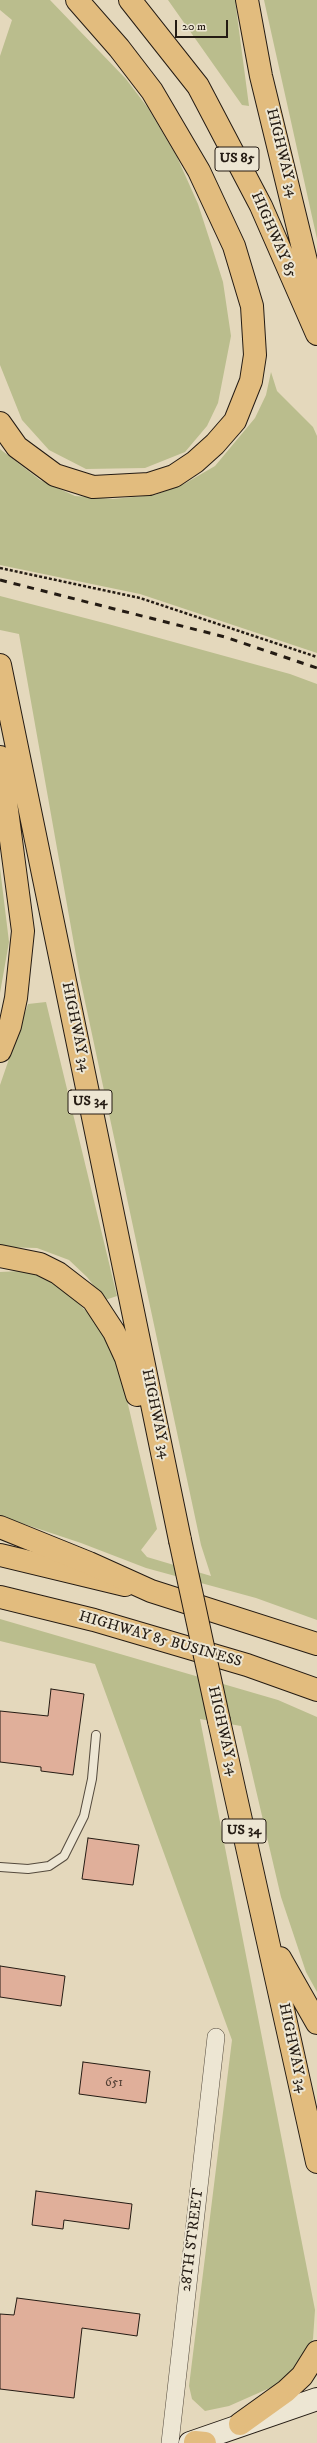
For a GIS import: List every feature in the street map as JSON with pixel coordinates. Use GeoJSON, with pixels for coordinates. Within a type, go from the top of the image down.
{"type":"FeatureCollection","features":[{"type":"Feature","properties":{"kind":"main road"},"geometry":{"type":"LineString","coordinates":[[0,423],[17,447],[55,475],[93,487],[149,484],[174,476],[195,462],[215,444],[235,421],[251,381],[255,355],[252,306],[234,246],[199,171],[152,91],[119,48],[77,0]]}},
{"type":"Feature","properties":{"kind":"main road","name":"HIGHWAY 85"},"geometry":{"type":"LineString","coordinates":[[130,0],[198,86],[261,206],[317,334]]}},
{"type":"Feature","properties":{"kind":"main road","name":"HIGHWAY 34"},"geometry":{"type":"LineString","coordinates":[[247,0],[261,76],[317,306]]}},
{"type":"Feature","properties":{"kind":"main road","name":"HIGHWAY 34"},"geometry":{"type":"LineString","coordinates":[[0,665],[180,1540],[317,2162]]}},
{"type":"Feature","properties":{"kind":"main road"},"geometry":{"type":"LineString","coordinates":[[0,757],[23,931],[16,998],[10,1026],[0,1051]]}},
{"type":"Feature","properties":{"kind":"main road"},"geometry":{"type":"LineString","coordinates":[[0,1256],[26,1260],[58,1273],[93,1300],[114,1332],[134,1379],[151,1450],[180,1540]]}},
{"type":"Feature","properties":{"kind":"main road"},"geometry":{"type":"LineString","coordinates":[[0,1527],[89,1563],[151,1591]]}},
{"type":"Feature","properties":{"kind":"main road"},"geometry":{"type":"LineString","coordinates":[[0,1555],[151,1591],[317,1644]]}},
{"type":"Feature","properties":{"kind":"main road","name":"HIGHWAY 85 BUSINESS"},"geometry":{"type":"LineString","coordinates":[[0,1597],[94,1620],[247,1665],[317,1690]]}},
{"type":"Feature","properties":{"kind":"main road"},"geometry":{"type":"LineString","coordinates":[[269,1940],[317,2023]]}},
{"type":"Feature","properties":{"kind":"main road"},"geometry":{"type":"LineString","coordinates":[[240,2424],[286,2391],[302,2376],[317,2352]]}},
{"type":"Feature","properties":{"kind":"main road"},"geometry":{"type":"LineString","coordinates":[[197,2443],[240,2424],[317,2399]]}},
{"type":"Feature","properties":{"kind":"street","name":"28TH STREET"},"geometry":{"type":"LineString","coordinates":[[170,2443],[216,2037]]}},
{"type":"Feature","properties":{"kind":"lane"},"geometry":{"type":"LineString","coordinates":[[0,1867],[28,1869],[49,1866],[64,1856],[84,1816],[92,1779],[96,1735]]}},
{"type":"Feature","properties":{"kind":"path"},"geometry":{"type":"LineString","coordinates":[[0,568],[140,598],[317,656]]}},
{"type":"Feature","properties":{"kind":"green space"},"geometry":{"type":"Polygon","coordinates":[[[0,0],[50,0],[126,79],[148,108],[177,157],[198,204],[223,282],[231,336],[218,403],[207,426],[185,452],[145,468],[86,469],[49,450],[22,420],[0,365],[0,56],[12,20],[0,10],[0,0]]]}},
{"type":"Feature","properties":{"kind":"green space"},"geometry":{"type":"Polygon","coordinates":[[[168,0],[235,0],[249,106],[242,105],[168,0]]]}},
{"type":"Feature","properties":{"kind":"green space"},"geometry":{"type":"Polygon","coordinates":[[[264,0],[317,0],[317,239],[292,126],[264,0]]]}},
{"type":"Feature","properties":{"kind":"green space"},"geometry":{"type":"Polygon","coordinates":[[[271,372],[277,391],[313,427],[317,436],[317,653],[140,594],[0,565],[0,449],[40,480],[75,496],[113,499],[155,495],[184,484],[215,466],[255,418],[266,395],[271,372]]]}},
{"type":"Feature","properties":{"kind":"green space"},"geometry":{"type":"Polygon","coordinates":[[[0,596],[290,674],[317,684],[317,1620],[256,1598],[146,1568],[81,1543],[0,1516],[0,1272],[20,1271],[54,1279],[99,1324],[117,1357],[157,1529],[141,1550],[147,1557],[211,1576],[201,1545],[80,978],[19,634],[0,630],[0,596]]]}},
{"type":"Feature","properties":{"kind":"green space"},"geometry":{"type":"Polygon","coordinates":[[[0,868],[9,942],[0,993],[0,868]]]}},
{"type":"Feature","properties":{"kind":"green space"},"geometry":{"type":"Polygon","coordinates":[[[46,1002],[117,1296],[105,1300],[87,1277],[69,1260],[37,1248],[0,1247],[0,1085],[28,1004],[46,1002]]]}},
{"type":"Feature","properties":{"kind":"green space"},"geometry":{"type":"Polygon","coordinates":[[[0,1619],[278,1700],[317,1717],[317,1992],[306,1972],[281,1897],[241,1726],[200,1719],[315,2310],[313,2339],[295,2370],[281,2383],[229,2406],[205,2411],[192,2399],[189,2386],[232,2040],[95,1664],[0,1641],[0,1619]]]}},
{"type":"Feature","properties":{"kind":"building"},"geometry":{"type":"Polygon","coordinates":[[[51,1689],[84,1694],[73,1775],[41,1771],[41,1767],[0,1762],[0,1711],[48,1716],[51,1689]]]}},
{"type":"Feature","properties":{"kind":"building"},"geometry":{"type":"Polygon","coordinates":[[[88,1838],[139,1845],[133,1885],[82,1879],[88,1838]]]}},
{"type":"Feature","properties":{"kind":"building"},"geometry":{"type":"Polygon","coordinates":[[[0,1966],[65,1976],[61,2006],[0,1997],[0,1966]]]}},
{"type":"Feature","properties":{"kind":"building"},"geometry":{"type":"Polygon","coordinates":[[[83,2062],[150,2071],[146,2103],[79,2094],[83,2062]]]}},
{"type":"Feature","properties":{"kind":"building"},"geometry":{"type":"Polygon","coordinates":[[[36,2191],[132,2204],[129,2229],[64,2220],[63,2229],[32,2225],[36,2191]]]}},
{"type":"Feature","properties":{"kind":"building"},"geometry":{"type":"Polygon","coordinates":[[[17,2298],[140,2314],[137,2336],[82,2328],[74,2398],[0,2389],[0,2314],[14,2315],[17,2298]]]}},
{"type":"Feature","properties":{"kind":"railway"},"geometry":{"type":"LineString","coordinates":[[0,580],[225,637],[317,668]]}}]}
